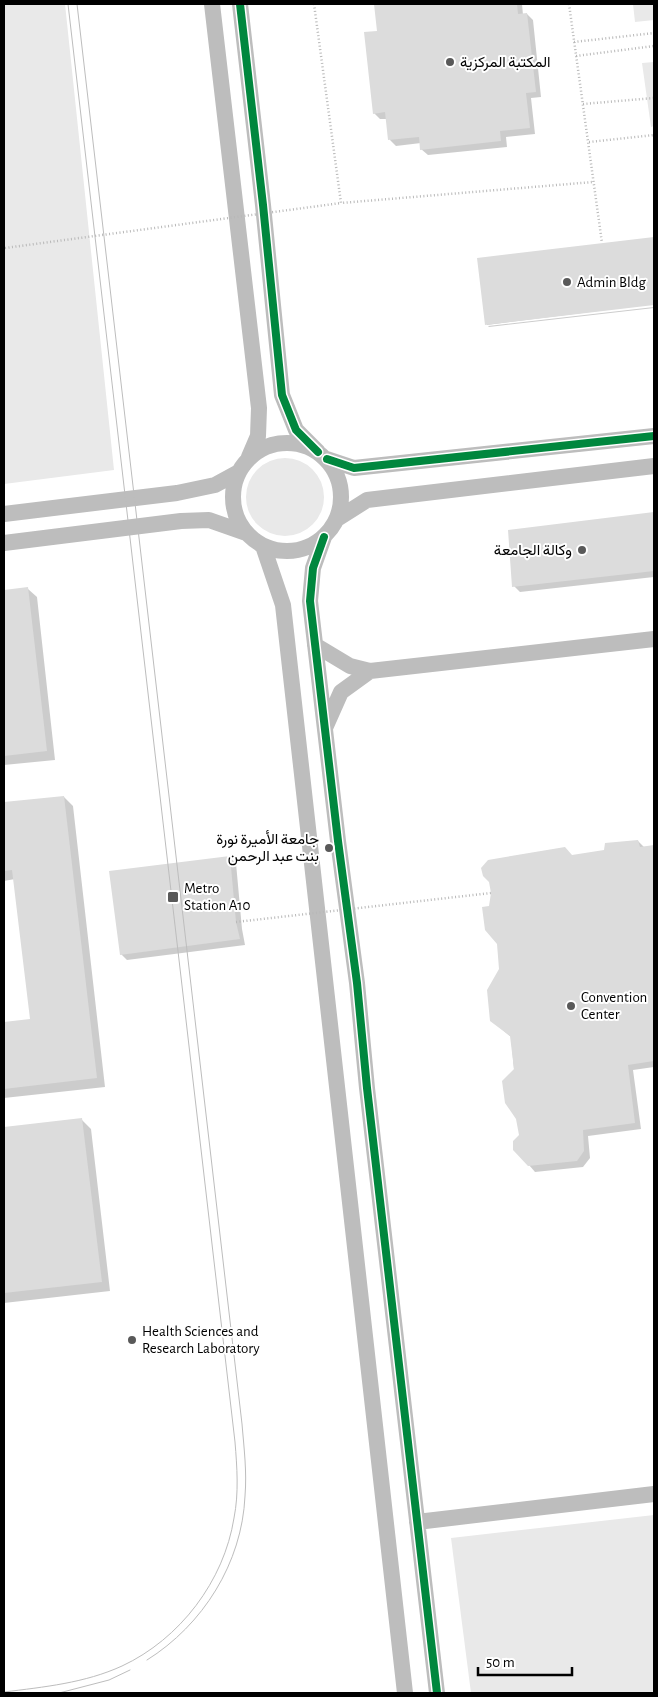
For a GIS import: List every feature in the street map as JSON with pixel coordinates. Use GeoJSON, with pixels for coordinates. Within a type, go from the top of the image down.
{"type":"FeatureCollection","features":[{"type":"Feature","properties":{"kind":"street"},"geometry":{"type":"LineString","coordinates":[[212,4],[259,408],[258,436],[249,457],[237,473],[233,488],[232,504],[237,520],[246,533],[263,546],[278,551],[295,551],[311,546],[324,537],[337,520],[367,500],[654,466]]}},
{"type":"Feature","properties":{"kind":"street"},"geometry":{"type":"LineString","coordinates":[[240,4],[282,395],[296,430],[323,456],[336,473],[341,488],[341,504],[337,520]]}},
{"type":"Feature","properties":{"kind":"street"},"geometry":{"type":"LineString","coordinates":[[249,457],[265,447],[283,442],[302,444],[323,456],[354,468],[654,436]]}},
{"type":"Feature","properties":{"kind":"street"},"geometry":{"type":"LineString","coordinates":[[4,514],[177,493],[216,485],[237,473]]}},
{"type":"Feature","properties":{"kind":"street"},"geometry":{"type":"LineString","coordinates":[[4,542],[181,521],[209,520],[246,533]]}},
{"type":"Feature","properties":{"kind":"street"},"geometry":{"type":"LineString","coordinates":[[324,537],[314,568],[310,601],[356,983],[437,1693]]}},
{"type":"Feature","properties":{"kind":"street"},"geometry":{"type":"LineString","coordinates":[[263,546],[283,605],[405,1693]]}},
{"type":"Feature","properties":{"kind":"street"},"geometry":{"type":"LineString","coordinates":[[315,645],[350,666],[370,671],[654,639]]}},
{"type":"Feature","properties":{"kind":"street"},"geometry":{"type":"LineString","coordinates":[[325,728],[341,692],[370,671]]}},
{"type":"Feature","properties":{"kind":"street"},"geometry":{"type":"LineString","coordinates":[[417,1522],[654,1494]]}},
{"type":"Feature","properties":{"kind":"path"},"geometry":{"type":"LineString","coordinates":[[314,4],[342,203]]}},
{"type":"Feature","properties":{"kind":"path"},"geometry":{"type":"LineString","coordinates":[[569,4],[602,243]]}},
{"type":"Feature","properties":{"kind":"path"},"geometry":{"type":"LineString","coordinates":[[574,42],[654,32]]}},
{"type":"Feature","properties":{"kind":"path"},"geometry":{"type":"LineString","coordinates":[[576,56],[654,46]]}},
{"type":"Feature","properties":{"kind":"path"},"geometry":{"type":"LineString","coordinates":[[583,104],[654,98]]}},
{"type":"Feature","properties":{"kind":"path"},"geometry":{"type":"LineString","coordinates":[[588,142],[654,136]]}},
{"type":"Feature","properties":{"kind":"path"},"geometry":{"type":"LineString","coordinates":[[4,248],[342,203],[593,182]]}},
{"type":"Feature","properties":{"kind":"path"},"geometry":{"type":"LineString","coordinates":[[236,922],[492,893]]}},
{"type":"Feature","properties":{"kind":"shaded area"},"geometry":{"type":"Polygon","coordinates":[[[4,4],[65,4],[114,470],[4,484],[4,4]]]}},
{"type":"Feature","properties":{"kind":"shaded area"},"geometry":{"type":"Polygon","coordinates":[[[633,4],[654,4],[654,20],[635,22],[633,4]]]}},
{"type":"Feature","properties":{"kind":"shaded area"},"geometry":{"type":"Polygon","coordinates":[[[654,62],[654,126],[651,127],[642,63],[654,62]]]}},
{"type":"Feature","properties":{"kind":"shaded area"},"geometry":{"type":"Polygon","coordinates":[[[285,458],[300,461],[312,470],[321,482],[324,497],[321,512],[312,524],[300,533],[285,536],[270,533],[258,524],[249,512],[246,497],[249,482],[258,470],[270,461],[285,458]]]}},
{"type":"Feature","properties":{"kind":"shaded area"},"geometry":{"type":"Polygon","coordinates":[[[654,1515],[654,1693],[471,1693],[451,1538],[654,1515]]]}},
{"type":"Feature","properties":{"kind":"building","name":"المكتبة المركزية"},"geometry":{"type":"Polygon","coordinates":[[[374,4],[517,4],[518,14],[527,13],[536,92],[526,93],[530,128],[500,131],[501,141],[420,150],[419,137],[388,140],[385,112],[373,114],[364,32],[377,31],[374,4]]]}},
{"type":"Feature","properties":{"kind":"building","name":"Admin Bldg"},"geometry":{"type":"Polygon","coordinates":[[[654,237],[654,305],[485,325],[477,258],[654,237]]]}},
{"type":"Feature","properties":{"kind":"building","name":"وكالة الجامعة"},"geometry":{"type":"Polygon","coordinates":[[[654,512],[654,571],[512,587],[508,530],[654,512]]]}},
{"type":"Feature","properties":{"kind":"building"},"geometry":{"type":"Polygon","coordinates":[[[28,587],[47,751],[4,756],[4,590],[28,587]]]}},
{"type":"Feature","properties":{"kind":"building"},"geometry":{"type":"Polygon","coordinates":[[[64,796],[97,1078],[4,1089],[4,1022],[30,1019],[12,870],[4,871],[4,802],[64,796]]]}},
{"type":"Feature","properties":{"kind":"building","name":"Convention Center"},"geometry":{"type":"Polygon","coordinates":[[[638,840],[640,847],[654,845],[654,1061],[628,1065],[635,1123],[583,1130],[584,1151],[577,1161],[528,1166],[513,1150],[513,1141],[519,1135],[516,1119],[505,1103],[502,1081],[514,1069],[510,1036],[490,1021],[487,990],[499,969],[497,944],[485,930],[482,907],[489,906],[491,893],[489,882],[483,876],[481,868],[488,860],[565,847],[572,855],[604,850],[605,843],[638,840]]]}},
{"type":"Feature","properties":{"kind":"building","name":"Metro Station A10"},"geometry":{"type":"Polygon","coordinates":[[[230,856],[236,922],[240,939],[120,955],[109,871],[230,856]]]}},
{"type":"Feature","properties":{"kind":"building"},"geometry":{"type":"Polygon","coordinates":[[[82,1118],[102,1282],[4,1293],[4,1127],[82,1118]]]}},
{"type":"Feature","properties":{"kind":"tram line"},"geometry":{"type":"LineString","coordinates":[[4,1692],[64,1684],[94,1677],[122,1666],[163,1640],[196,1605],[220,1564],[229,1541],[236,1509],[237,1490],[235,1442],[68,4]]}},
{"type":"Feature","properties":{"kind":"tram line"},"geometry":{"type":"LineString","coordinates":[[77,4],[242,1424],[245,1469],[245,1496],[242,1521],[236,1545],[216,1590],[186,1629],[147,1660]]}},
{"type":"Feature","properties":{"kind":"tram line"},"geometry":{"type":"LineString","coordinates":[[59,1693],[109,1680],[130,1670]]}},
{"type":"Feature","properties":{"kind":"cycle path"},"geometry":{"type":"LineString","coordinates":[[240,4],[282,395],[296,430],[318,452]]}},
{"type":"Feature","properties":{"kind":"cycle path"},"geometry":{"type":"LineString","coordinates":[[327,459],[354,468],[654,436]]}},
{"type":"Feature","properties":{"kind":"cycle path"},"geometry":{"type":"LineString","coordinates":[[324,537],[313,568],[310,601],[338,841],[357,983],[367,1088],[437,1693]]}},
{"type":"Feature","properties":{"kind":"place","name":"المكتبة المركزية"},"geometry":{"type":"Point","coordinates":[450,62]}},
{"type":"Feature","properties":{"kind":"place","name":"Admin Bldg"},"geometry":{"type":"Point","coordinates":[567,282]}},
{"type":"Feature","properties":{"kind":"place","name":"وكالة الجامعة"},"geometry":{"type":"Point","coordinates":[582,550]}},
{"type":"Feature","properties":{"kind":"place","name":"جامعة الأميرة نورة بنت عبد الرحمن"},"geometry":{"type":"Point","coordinates":[329,848]}},
{"type":"Feature","properties":{"kind":"place","name":"Metro Station A10"},"geometry":{"type":"Point","coordinates":[173,897]}},
{"type":"Feature","properties":{"kind":"place","name":"Convention Center"},"geometry":{"type":"Point","coordinates":[571,1006]}},
{"type":"Feature","properties":{"kind":"place","name":"Health Sciences and Research Laboratory"},"geometry":{"type":"Point","coordinates":[132,1340]}}]}
